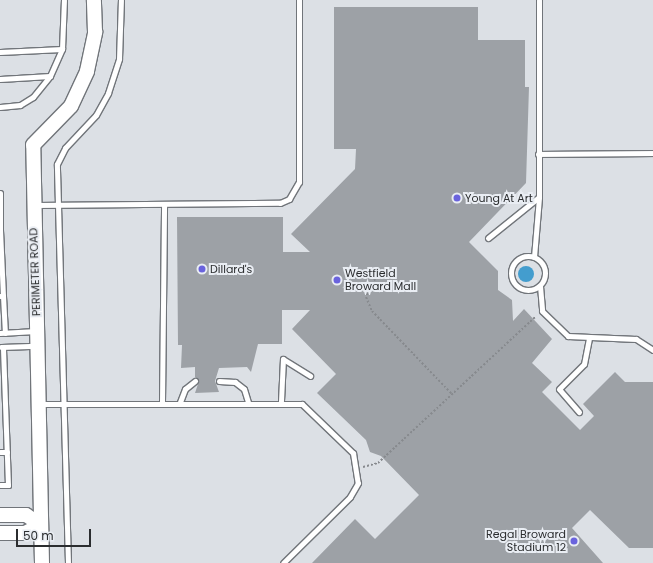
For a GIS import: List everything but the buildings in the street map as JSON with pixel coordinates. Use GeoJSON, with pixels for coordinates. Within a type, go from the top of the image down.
{"type":"FeatureCollection","features":[{"type":"Feature","properties":{"kind":"street","name":"PERIMETER ROAD"},"geometry":{"type":"LineString","coordinates":[[42,563],[36,346],[33,144],[70,106],[87,71],[95,32],[94,0]]}},
{"type":"Feature","properties":{"kind":"street"},"geometry":{"type":"LineString","coordinates":[[0,515],[26,515],[41,525],[25,533],[0,533]]}},
{"type":"Feature","properties":{"kind":"lane"},"geometry":{"type":"LineString","coordinates":[[0,107],[20,105],[33,97],[50,76],[62,49],[64,0]]}},
{"type":"Feature","properties":{"kind":"lane"},"geometry":{"type":"LineString","coordinates":[[68,563],[66,403],[57,164],[65,148],[96,115],[108,93],[117,64],[121,0]]}},
{"type":"Feature","properties":{"kind":"lane"},"geometry":{"type":"LineString","coordinates":[[33,205],[280,203],[297,190],[299,0]]}},
{"type":"Feature","properties":{"kind":"lane"},"geometry":{"type":"LineString","coordinates":[[539,0],[539,197],[534,257],[545,270],[540,286],[542,311],[568,336],[636,339],[653,350]]}},
{"type":"Feature","properties":{"kind":"lane"},"geometry":{"type":"LineString","coordinates":[[0,52],[62,49]]}},
{"type":"Feature","properties":{"kind":"lane"},"geometry":{"type":"LineString","coordinates":[[0,79],[50,76]]}},
{"type":"Feature","properties":{"kind":"lane"},"geometry":{"type":"LineString","coordinates":[[538,154],[653,153]]}},
{"type":"Feature","properties":{"kind":"lane"},"geometry":{"type":"LineString","coordinates":[[0,187],[2,333],[36,331]]}},
{"type":"Feature","properties":{"kind":"lane"},"geometry":{"type":"LineString","coordinates":[[488,238],[539,197]]}},
{"type":"Feature","properties":{"kind":"lane"},"geometry":{"type":"LineString","coordinates":[[162,402],[164,204]]}},
{"type":"Feature","properties":{"kind":"lane"},"geometry":{"type":"LineString","coordinates":[[534,257],[523,257],[514,263],[512,279],[524,290],[540,286]]}},
{"type":"Feature","properties":{"kind":"lane"},"geometry":{"type":"LineString","coordinates":[[579,412],[559,389],[584,364],[589,338]]}},
{"type":"Feature","properties":{"kind":"lane"},"geometry":{"type":"LineString","coordinates":[[0,485],[8,485],[7,452],[3,415],[2,347],[36,346]]}},
{"type":"Feature","properties":{"kind":"lane"},"geometry":{"type":"LineString","coordinates":[[282,401],[283,359],[310,376]]}},
{"type":"Feature","properties":{"kind":"lane"},"geometry":{"type":"LineString","coordinates":[[180,402],[185,389],[195,381]]}},
{"type":"Feature","properties":{"kind":"lane"},"geometry":{"type":"LineString","coordinates":[[219,381],[235,382],[244,389],[248,402]]}},
{"type":"Feature","properties":{"kind":"lane"},"geometry":{"type":"LineString","coordinates":[[38,404],[282,401],[302,404],[353,453],[358,469],[355,492],[283,563]]}},
{"type":"Feature","properties":{"kind":"lane"},"geometry":{"type":"LineString","coordinates":[[0,452],[7,452]]}},
{"type":"Feature","properties":{"kind":"path"},"geometry":{"type":"LineString","coordinates":[[374,279],[366,297],[372,311],[452,394]]}},
{"type":"Feature","properties":{"kind":"path"},"geometry":{"type":"LineString","coordinates":[[358,469],[378,463],[542,311]]}},
{"type":"Feature","properties":{"kind":"water"},"geometry":{"type":"Polygon","coordinates":[[[523,266],[529,266],[534,271],[532,280],[529,282],[523,282],[518,277],[518,271],[523,266]]]}},
{"type":"Feature","properties":{"kind":"place","name":"Young At Art"},"geometry":{"type":"Point","coordinates":[457,198]}},
{"type":"Feature","properties":{"kind":"place","name":"Dillard's"},"geometry":{"type":"Point","coordinates":[202,269]}},
{"type":"Feature","properties":{"kind":"place","name":"Westfield Broward Mall"},"geometry":{"type":"Point","coordinates":[337,280]}},
{"type":"Feature","properties":{"kind":"place","name":"Regal Broward Stadium 12"},"geometry":{"type":"Point","coordinates":[574,541]}}]}
